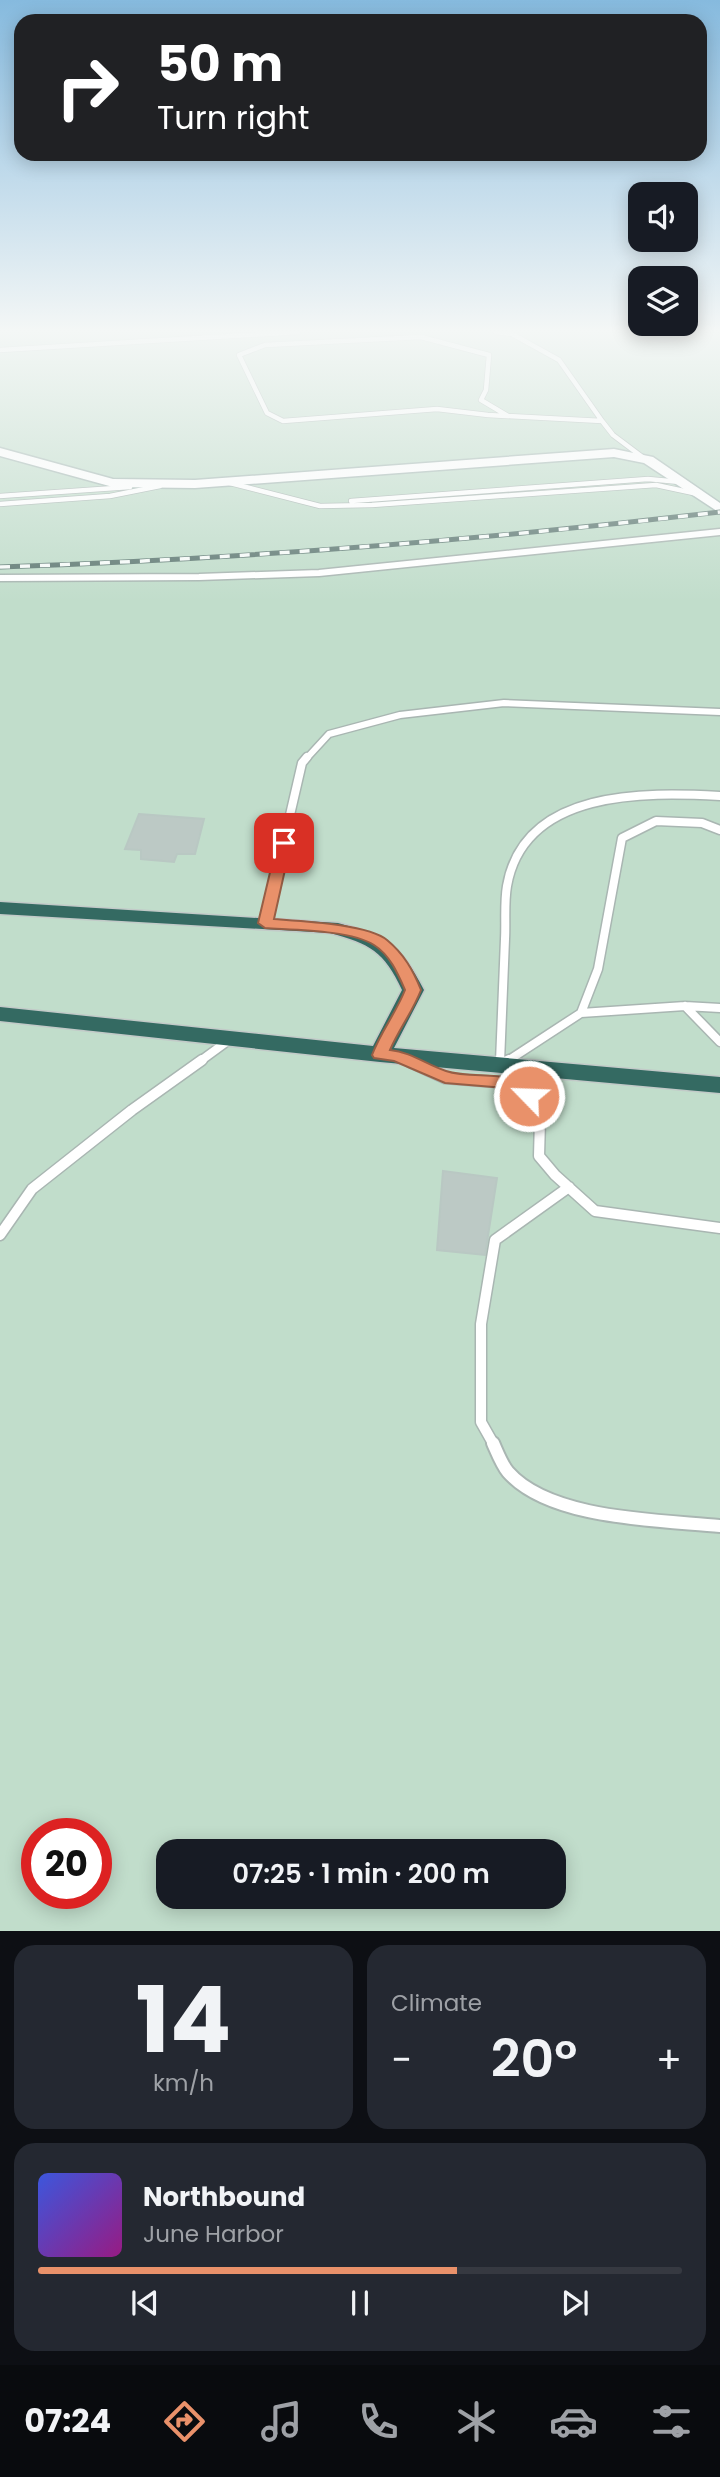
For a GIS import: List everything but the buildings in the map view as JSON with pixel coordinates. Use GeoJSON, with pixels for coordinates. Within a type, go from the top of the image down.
{"type":"FeatureCollection","features":[{"type":"Feature","properties":{"kind":"highway"},"geometry":{"type":"LineString","coordinates":[[0,908],[331,927],[380,941],[402,964],[413,990],[403,1014],[389,1033],[389,1055]]}},
{"type":"Feature","properties":{"kind":"highway"},"geometry":{"type":"LineString","coordinates":[[0,1014],[500,1066],[720,1085]]}},
{"type":"Feature","properties":{"kind":"main road"},"geometry":{"type":"LineString","coordinates":[[0,452],[113,483],[172,484],[614,453],[648,460],[720,509]]}},
{"type":"Feature","properties":{"kind":"lane"},"geometry":{"type":"LineString","coordinates":[[603,422],[613,435],[648,460]]}},
{"type":"Feature","properties":{"kind":"lane"},"geometry":{"type":"LineString","coordinates":[[311,503],[648,479],[680,482]]}},
{"type":"Feature","properties":{"kind":"lane"},"geometry":{"type":"LineString","coordinates":[[223,482],[311,503],[372,505],[656,485],[698,494]]}},
{"type":"Feature","properties":{"kind":"lane"},"geometry":{"type":"LineString","coordinates":[[0,496],[172,484]]}},
{"type":"Feature","properties":{"kind":"lane"},"geometry":{"type":"LineString","coordinates":[[0,504],[110,496],[172,484]]}},
{"type":"Feature","properties":{"kind":"lane"},"geometry":{"type":"LineString","coordinates":[[0,578],[319,573],[720,532]]}},
{"type":"Feature","properties":{"kind":"lane"},"geometry":{"type":"LineString","coordinates":[[265,923],[302,763],[329,734],[400,715],[504,703],[720,712]]}},
{"type":"Feature","properties":{"kind":"lane"},"geometry":{"type":"LineString","coordinates":[[500,1066],[508,885],[520,852],[547,820],[599,800],[664,793],[720,796]]}},
{"type":"Feature","properties":{"kind":"lane"},"geometry":{"type":"LineString","coordinates":[[581,1013],[598,969],[622,838],[656,821],[702,823],[720,830]]}},
{"type":"Feature","properties":{"kind":"lane"},"geometry":{"type":"LineString","coordinates":[[500,1066],[581,1013],[685,1006],[720,1008]]}},
{"type":"Feature","properties":{"kind":"lane"},"geometry":{"type":"LineString","coordinates":[[685,1006],[720,1042]]}},
{"type":"Feature","properties":{"kind":"lane"},"geometry":{"type":"LineString","coordinates":[[0,1235],[32,1189],[132,1110],[231,1038]]}},
{"type":"Feature","properties":{"kind":"lane"},"geometry":{"type":"LineString","coordinates":[[389,1055],[445,1077],[509,1083],[529,1096],[540,1120],[539,1156],[595,1211],[720,1228]]}},
{"type":"Feature","properties":{"kind":"lane"},"geometry":{"type":"LineString","coordinates":[[569,1187],[495,1240],[481,1324],[481,1422],[508,1472],[545,1499],[603,1514],[720,1526]]}},
{"type":"Feature","properties":{"kind":"green space"},"geometry":{"type":"Polygon","coordinates":[[[0,422],[720,422],[720,1931],[0,1931],[0,422]]]}},
{"type":"Feature","properties":{"kind":"railway"},"geometry":{"type":"LineString","coordinates":[[0,567],[361,547],[720,512]]}},
{"type":"Feature","properties":{"kind":"route"},"geometry":{"type":"LineString","coordinates":[[284,843],[265,923],[331,927],[380,941],[402,964],[413,990],[380,1055],[397,1056],[445,1077],[509,1083],[529,1096]]}}]}
